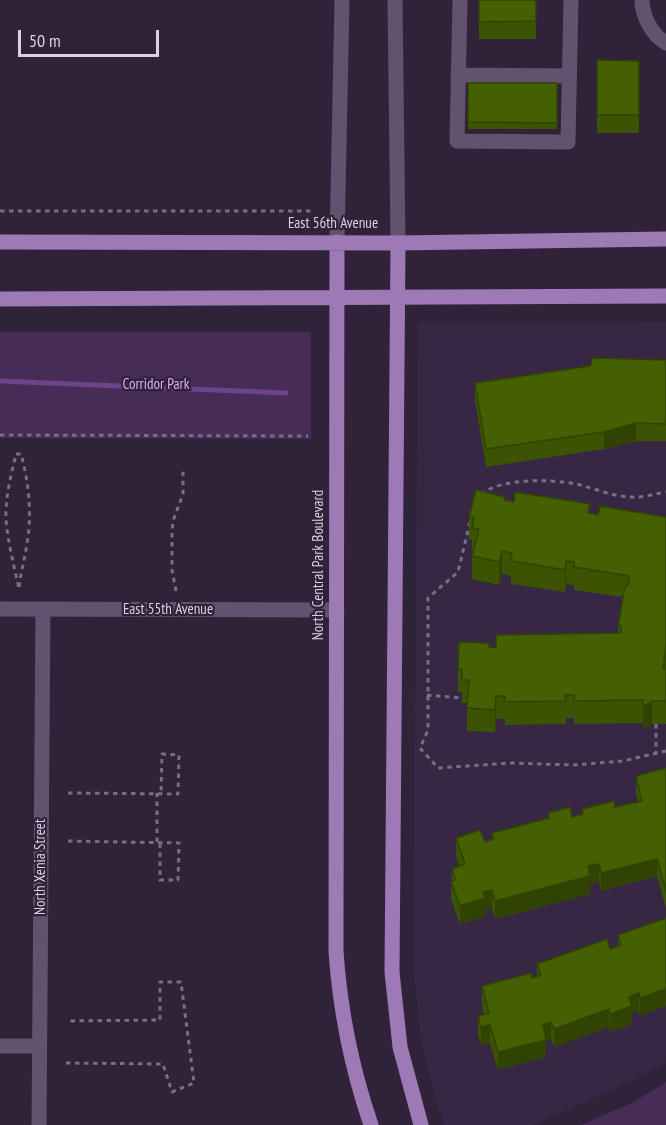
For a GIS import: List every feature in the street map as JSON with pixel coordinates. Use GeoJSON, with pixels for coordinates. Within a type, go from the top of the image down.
{"type":"FeatureCollection","features":[{"type":"Feature","properties":{"kind":"main road","name":"East 56th Avenue"},"geometry":{"type":"LineString","coordinates":[[0,242],[398,243],[666,239]]}},
{"type":"Feature","properties":{"kind":"main road","name":"North Central Park Boulevard"},"geometry":{"type":"LineString","coordinates":[[337,242],[336,960],[345,1028],[371,1125]]}},
{"type":"Feature","properties":{"kind":"main road"},"geometry":{"type":"LineString","coordinates":[[398,243],[392,972],[400,1047],[421,1125]]}},
{"type":"Feature","properties":{"kind":"main road"},"geometry":{"type":"LineString","coordinates":[[0,299],[666,296]]}},
{"type":"Feature","properties":{"kind":"street","name":"North Central Park Boulevard"},"geometry":{"type":"LineString","coordinates":[[337,242],[342,0]]}},
{"type":"Feature","properties":{"kind":"street"},"geometry":{"type":"LineString","coordinates":[[395,0],[398,243]]}},
{"type":"Feature","properties":{"kind":"street"},"geometry":{"type":"LineString","coordinates":[[460,0],[457,141],[488,135],[509,135],[533,136],[568,142],[571,0]]}},
{"type":"Feature","properties":{"kind":"street"},"geometry":{"type":"LineString","coordinates":[[642,0],[649,25],[666,43]]}},
{"type":"Feature","properties":{"kind":"street"},"geometry":{"type":"LineString","coordinates":[[458,75],[488,82],[510,83],[533,83],[569,76]]}},
{"type":"Feature","properties":{"kind":"street","name":"East 55th Avenue"},"geometry":{"type":"LineString","coordinates":[[0,609],[337,610]]}},
{"type":"Feature","properties":{"kind":"street","name":"North Xenia Street"},"geometry":{"type":"LineString","coordinates":[[39,1125],[43,609]]}},
{"type":"Feature","properties":{"kind":"street"},"geometry":{"type":"LineString","coordinates":[[0,1046],[39,1046]]}},
{"type":"Feature","properties":{"kind":"path"},"geometry":{"type":"LineString","coordinates":[[0,211],[311,211]]}},
{"type":"Feature","properties":{"kind":"path"},"geometry":{"type":"LineString","coordinates":[[0,435],[308,436]]}},
{"type":"Feature","properties":{"kind":"path"},"geometry":{"type":"LineString","coordinates":[[16,454],[21,454],[23,460],[29,506],[28,542],[19,590],[6,518],[8,490],[16,454]]}},
{"type":"Feature","properties":{"kind":"path"},"geometry":{"type":"LineString","coordinates":[[176,591],[172,570],[172,531],[173,520],[183,494],[183,469]]}},
{"type":"Feature","properties":{"kind":"path"},"geometry":{"type":"LineString","coordinates":[[480,494],[487,489],[527,482],[574,484],[631,497],[666,492]]}},
{"type":"Feature","properties":{"kind":"path"},"geometry":{"type":"LineString","coordinates":[[472,513],[458,572],[429,598],[428,730],[420,748],[438,768],[511,763],[573,765],[623,761],[666,752]]}},
{"type":"Feature","properties":{"kind":"path"},"geometry":{"type":"LineString","coordinates":[[465,546],[473,546]]}},
{"type":"Feature","properties":{"kind":"path"},"geometry":{"type":"LineString","coordinates":[[427,695],[462,698]]}},
{"type":"Feature","properties":{"kind":"path"},"geometry":{"type":"LineString","coordinates":[[656,724],[656,753]]}},
{"type":"Feature","properties":{"kind":"path"},"geometry":{"type":"LineString","coordinates":[[68,792],[159,794],[178,794],[178,755],[162,754],[159,794],[159,842],[160,880],[178,880],[179,843],[159,842],[68,842]]}},
{"type":"Feature","properties":{"kind":"path"},"geometry":{"type":"LineString","coordinates":[[66,1063],[163,1064],[172,1092],[194,1083],[181,982],[160,982],[160,1020],[67,1021]]}},
{"type":"Feature","properties":{"kind":"shaded area"},"geometry":{"type":"Polygon","coordinates":[[[666,322],[666,1063],[636,1080],[532,1125],[444,1125],[421,1040],[413,968],[418,323],[666,322]]]}},
{"type":"Feature","properties":{"kind":"green space","name":"Corridor Park"},"geometry":{"type":"Polygon","coordinates":[[[0,332],[311,332],[311,439],[0,438],[0,332]]]}},
{"type":"Feature","properties":{"kind":"green space"},"geometry":{"type":"Polygon","coordinates":[[[666,1082],[666,1125],[581,1125],[632,1103],[666,1082]]]}},
{"type":"Feature","properties":{"kind":"building"},"geometry":{"type":"Polygon","coordinates":[[[479,0],[536,0],[536,21],[479,22],[479,0]]]}},
{"type":"Feature","properties":{"kind":"building"},"geometry":{"type":"Polygon","coordinates":[[[597,60],[639,61],[639,115],[597,115],[597,60]]]}},
{"type":"Feature","properties":{"kind":"building"},"geometry":{"type":"Polygon","coordinates":[[[468,83],[557,83],[557,123],[468,122],[468,83]]]}},
{"type":"Feature","properties":{"kind":"building"},"geometry":{"type":"Polygon","coordinates":[[[593,358],[666,360],[666,424],[636,423],[604,432],[486,449],[475,383],[590,366],[593,358]]]}},
{"type":"Feature","properties":{"kind":"building"},"geometry":{"type":"Polygon","coordinates":[[[476,490],[505,497],[504,500],[514,502],[515,492],[590,504],[588,513],[598,515],[600,506],[666,517],[666,645],[663,669],[666,669],[666,701],[652,701],[643,707],[643,700],[574,701],[574,695],[565,695],[566,701],[505,702],[505,696],[496,696],[495,710],[467,708],[469,680],[462,680],[462,669],[458,669],[459,642],[489,643],[489,647],[496,648],[496,635],[621,633],[621,626],[618,626],[629,576],[574,567],[574,562],[566,561],[565,570],[511,561],[512,553],[502,551],[499,562],[472,556],[479,529],[472,528],[474,517],[469,517],[476,490]]]}},
{"type":"Feature","properties":{"kind":"building"},"geometry":{"type":"Polygon","coordinates":[[[666,768],[666,891],[657,859],[601,873],[599,864],[588,866],[590,876],[495,901],[492,890],[483,892],[485,898],[460,906],[451,881],[456,880],[452,869],[465,864],[456,838],[480,830],[485,842],[494,839],[492,833],[549,818],[548,813],[570,807],[572,817],[583,814],[582,809],[614,801],[615,807],[642,801],[636,776],[666,768]]]}},
{"type":"Feature","properties":{"kind":"building"},"geometry":{"type":"Polygon","coordinates":[[[666,918],[666,989],[640,998],[639,993],[629,997],[632,1006],[610,1014],[609,1009],[554,1029],[551,1022],[543,1025],[546,1040],[498,1052],[490,1025],[481,1027],[478,1016],[489,1013],[482,986],[531,973],[532,978],[541,975],[537,964],[607,939],[610,949],[621,945],[618,935],[666,918]]]}},
{"type":"Feature","properties":{"kind":"waterway"},"geometry":{"type":"LineString","coordinates":[[0,381],[286,393]]}}]}
